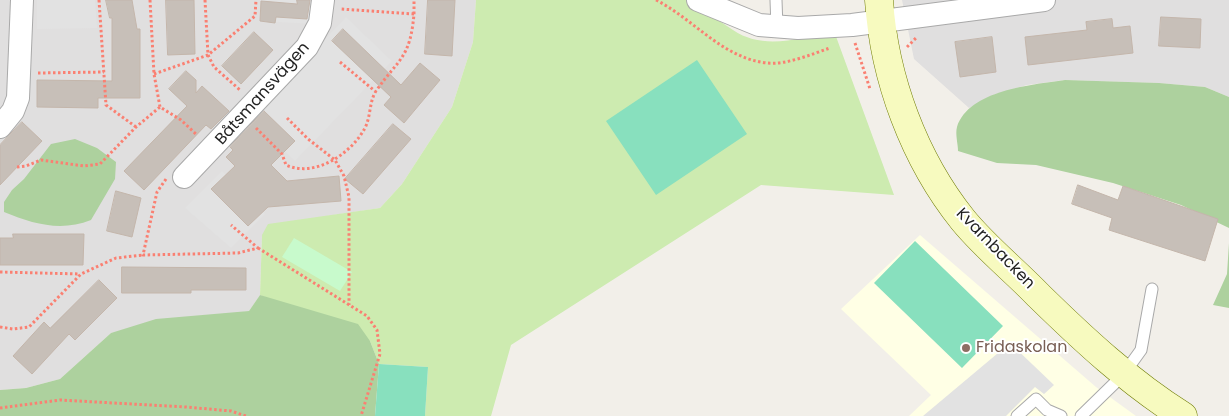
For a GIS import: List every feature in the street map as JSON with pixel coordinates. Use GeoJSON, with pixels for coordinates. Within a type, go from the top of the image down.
{"type":"FeatureCollection","features":[{"type":"Feature","properties":{"kind":"street"},"geometry":{"type":"LineString","coordinates":[[0,127],[13,111],[18,98],[22,0]]}},
{"type":"Feature","properties":{"kind":"street"},"geometry":{"type":"LineString","coordinates":[[698,0],[759,25],[777,28],[798,28],[880,11],[1044,0]]}},
{"type":"Feature","properties":{"kind":"street","name":"Båtsmansvägen"},"geometry":{"type":"LineString","coordinates":[[184,177],[250,110],[307,47],[320,23],[323,4]]}},
{"type":"Feature","properties":{"kind":"street","name":"Kvarnbacken"},"geometry":{"type":"LineString","coordinates":[[880,11],[891,76],[924,160],[943,192],[976,234],[1123,374],[1183,416]]}},
{"type":"Feature","properties":{"kind":"lane"},"geometry":{"type":"LineString","coordinates":[[776,0],[777,28]]}},
{"type":"Feature","properties":{"kind":"lane"},"geometry":{"type":"LineString","coordinates":[[1081,416],[1123,374],[1141,350],[1152,289]]}},
{"type":"Feature","properties":{"kind":"lane"},"geometry":{"type":"LineString","coordinates":[[1018,416],[1036,399],[1047,410],[1061,416]]}},
{"type":"Feature","properties":{"kind":"path"},"geometry":{"type":"LineString","coordinates":[[99,0],[106,105],[136,127]]}},
{"type":"Feature","properties":{"kind":"path"},"geometry":{"type":"LineString","coordinates":[[150,0],[154,74],[160,107],[181,120],[212,149]]}},
{"type":"Feature","properties":{"kind":"path"},"geometry":{"type":"LineString","coordinates":[[205,0],[208,55],[214,67],[250,110],[282,154],[286,165],[295,169],[322,166],[335,160],[365,129],[376,92],[405,56],[412,36],[414,0]]}},
{"type":"Feature","properties":{"kind":"path"},"geometry":{"type":"LineString","coordinates":[[154,74],[208,55],[255,16],[256,0]]}},
{"type":"Feature","properties":{"kind":"path"},"geometry":{"type":"LineString","coordinates":[[323,4],[414,14]]}},
{"type":"Feature","properties":{"kind":"path"},"geometry":{"type":"LineString","coordinates":[[340,62],[376,92]]}},
{"type":"Feature","properties":{"kind":"path"},"geometry":{"type":"LineString","coordinates":[[19,73],[104,72]]}},
{"type":"Feature","properties":{"kind":"path"},"geometry":{"type":"LineString","coordinates":[[17,167],[41,160],[84,166],[100,164],[136,127],[160,107]]}},
{"type":"Feature","properties":{"kind":"path"},"geometry":{"type":"LineString","coordinates":[[287,118],[308,139],[335,160],[344,176],[349,197],[349,306]]}},
{"type":"Feature","properties":{"kind":"path"},"geometry":{"type":"LineString","coordinates":[[143,255],[163,180],[184,177]]}},
{"type":"Feature","properties":{"kind":"path"},"geometry":{"type":"LineString","coordinates":[[231,225],[258,248],[367,316],[377,330],[380,354],[361,416]]}},
{"type":"Feature","properties":{"kind":"path"},"geometry":{"type":"LineString","coordinates":[[0,326],[13,328],[29,327],[81,274],[116,258],[143,255],[238,253],[258,248]]}},
{"type":"Feature","properties":{"kind":"path"},"geometry":{"type":"LineString","coordinates":[[0,272],[81,274]]}},
{"type":"Feature","properties":{"kind":"path"},"geometry":{"type":"LineString","coordinates":[[0,408],[60,400],[231,411],[246,416]]}},
{"type":"Feature","properties":{"kind":"shaded area"},"geometry":{"type":"Polygon","coordinates":[[[0,0],[476,0],[473,42],[452,107],[402,184],[380,208],[327,216],[262,235],[260,295],[249,311],[111,333],[60,379],[26,388],[0,390],[0,0]]]}},
{"type":"Feature","properties":{"kind":"shaded area"},"geometry":{"type":"Polygon","coordinates":[[[37,0],[95,0],[97,28],[37,29],[37,0]]]}},
{"type":"Feature","properties":{"kind":"shaded area"},"geometry":{"type":"Polygon","coordinates":[[[262,0],[317,0],[315,24],[261,21],[262,0]]]}},
{"type":"Feature","properties":{"kind":"shaded area"},"geometry":{"type":"Polygon","coordinates":[[[902,0],[1229,0],[1229,97],[1205,87],[1159,83],[1065,80],[1027,85],[996,94],[969,108],[914,59],[902,0]]]}},
{"type":"Feature","properties":{"kind":"shaded area"},"geometry":{"type":"Polygon","coordinates":[[[346,17],[392,61],[295,161],[250,118],[346,17]]]}},
{"type":"Feature","properties":{"kind":"shaded area"},"geometry":{"type":"Polygon","coordinates":[[[222,171],[265,214],[231,248],[185,208],[222,171]]]}},
{"type":"Feature","properties":{"kind":"shaded area","name":"Fridaskolan"},"geometry":{"type":"Polygon","coordinates":[[[920,235],[1096,387],[1136,416],[909,416],[931,395],[841,309],[920,235]]]}},
{"type":"Feature","properties":{"kind":"shaded area"},"geometry":{"type":"Polygon","coordinates":[[[1010,343],[1054,385],[1044,394],[1035,387],[1006,416],[923,416],[1010,343]]]}},
{"type":"Feature","properties":{"kind":"green space"},"geometry":{"type":"Polygon","coordinates":[[[476,0],[687,0],[733,30],[757,40],[782,41],[834,31],[894,195],[761,185],[511,345],[491,416],[425,416],[428,367],[379,364],[370,341],[260,295],[262,235],[268,224],[380,208],[402,184],[452,107],[473,42],[476,0]]]}},
{"type":"Feature","properties":{"kind":"green space"},"geometry":{"type":"Polygon","coordinates":[[[697,60],[747,134],[656,195],[606,121],[697,60]]]}},
{"type":"Feature","properties":{"kind":"green space"},"geometry":{"type":"Polygon","coordinates":[[[1065,80],[1159,83],[1205,87],[1229,97],[1229,228],[1181,205],[1113,183],[1036,165],[997,163],[958,151],[957,127],[964,115],[974,105],[987,97],[1019,87],[1065,80]]]}},
{"type":"Feature","properties":{"kind":"green space"},"geometry":{"type":"Polygon","coordinates":[[[75,139],[97,148],[116,162],[115,179],[91,220],[69,226],[47,225],[4,212],[4,202],[12,190],[24,179],[51,144],[75,139]]]}},
{"type":"Feature","properties":{"kind":"green space"},"geometry":{"type":"Polygon","coordinates":[[[294,238],[352,272],[340,291],[282,257],[294,238]]]}},
{"type":"Feature","properties":{"kind":"green space"},"geometry":{"type":"Polygon","coordinates":[[[915,241],[1003,326],[962,368],[874,283],[915,241]]]}},
{"type":"Feature","properties":{"kind":"green space"},"geometry":{"type":"Polygon","coordinates":[[[1229,243],[1229,308],[1213,305],[1227,274],[1229,243]]]}},
{"type":"Feature","properties":{"kind":"green space"},"geometry":{"type":"Polygon","coordinates":[[[260,295],[358,324],[370,341],[379,364],[375,416],[0,416],[0,390],[26,388],[60,379],[111,333],[156,319],[249,311],[260,295]]]}},
{"type":"Feature","properties":{"kind":"green space"},"geometry":{"type":"Polygon","coordinates":[[[379,364],[428,367],[425,416],[375,416],[379,364]]]}},
{"type":"Feature","properties":{"kind":"building"},"geometry":{"type":"Polygon","coordinates":[[[106,0],[132,0],[137,29],[140,29],[140,98],[98,98],[98,108],[37,107],[37,80],[112,81],[112,18],[110,18],[106,0]]]}},
{"type":"Feature","properties":{"kind":"building"},"geometry":{"type":"Polygon","coordinates":[[[166,0],[194,0],[195,54],[168,55],[166,0]]]}},
{"type":"Feature","properties":{"kind":"building"},"geometry":{"type":"Polygon","coordinates":[[[297,0],[310,0],[307,19],[276,17],[275,23],[260,21],[261,1],[297,4],[297,0]]]}},
{"type":"Feature","properties":{"kind":"building"},"geometry":{"type":"Polygon","coordinates":[[[428,0],[455,0],[452,56],[425,54],[428,0]]]}},
{"type":"Feature","properties":{"kind":"building"},"geometry":{"type":"Polygon","coordinates":[[[1161,17],[1201,19],[1200,48],[1159,46],[1161,17]]]}},
{"type":"Feature","properties":{"kind":"building"},"geometry":{"type":"Polygon","coordinates":[[[1112,19],[1113,28],[1130,26],[1133,53],[1028,65],[1025,37],[1087,30],[1086,22],[1112,19]]]}},
{"type":"Feature","properties":{"kind":"building"},"geometry":{"type":"Polygon","coordinates":[[[343,29],[401,85],[420,63],[440,80],[404,123],[384,105],[391,97],[332,41],[343,29]]]}},
{"type":"Feature","properties":{"kind":"building"},"geometry":{"type":"Polygon","coordinates":[[[254,32],[273,50],[241,84],[222,66],[254,32]]]}},
{"type":"Feature","properties":{"kind":"building"},"geometry":{"type":"Polygon","coordinates":[[[992,37],[996,72],[960,77],[955,42],[992,37]]]}},
{"type":"Feature","properties":{"kind":"building"},"geometry":{"type":"Polygon","coordinates":[[[186,71],[196,80],[196,93],[202,86],[229,111],[211,129],[206,125],[144,190],[124,171],[187,106],[169,89],[186,71]]]}},
{"type":"Feature","properties":{"kind":"building"},"geometry":{"type":"Polygon","coordinates":[[[264,111],[295,141],[271,165],[287,181],[339,176],[341,201],[268,207],[248,226],[211,189],[235,166],[226,157],[233,150],[230,147],[264,111]]]}},
{"type":"Feature","properties":{"kind":"building"},"geometry":{"type":"Polygon","coordinates":[[[22,122],[42,141],[0,185],[0,145],[22,122]]]}},
{"type":"Feature","properties":{"kind":"building"},"geometry":{"type":"Polygon","coordinates":[[[393,124],[411,139],[363,194],[345,179],[393,124]]]}},
{"type":"Feature","properties":{"kind":"building"},"geometry":{"type":"Polygon","coordinates":[[[1078,185],[1118,200],[1123,186],[1218,219],[1205,261],[1109,230],[1112,218],[1072,204],[1078,185]]]}},
{"type":"Feature","properties":{"kind":"building"},"geometry":{"type":"Polygon","coordinates":[[[116,191],[141,198],[132,237],[107,231],[116,191]]]}},
{"type":"Feature","properties":{"kind":"building"},"geometry":{"type":"Polygon","coordinates":[[[13,234],[84,234],[83,265],[0,265],[0,238],[13,238],[13,234]]]}},
{"type":"Feature","properties":{"kind":"building"},"geometry":{"type":"Polygon","coordinates":[[[122,267],[246,268],[246,290],[191,290],[191,293],[122,293],[122,267]]]}},
{"type":"Feature","properties":{"kind":"building"},"geometry":{"type":"Polygon","coordinates":[[[99,280],[117,298],[75,340],[69,334],[32,374],[13,356],[44,322],[50,328],[99,280]]]}},
{"type":"Feature","properties":{"kind":"place","name":"Fridaskolan"},"geometry":{"type":"Point","coordinates":[966,348]}}]}
